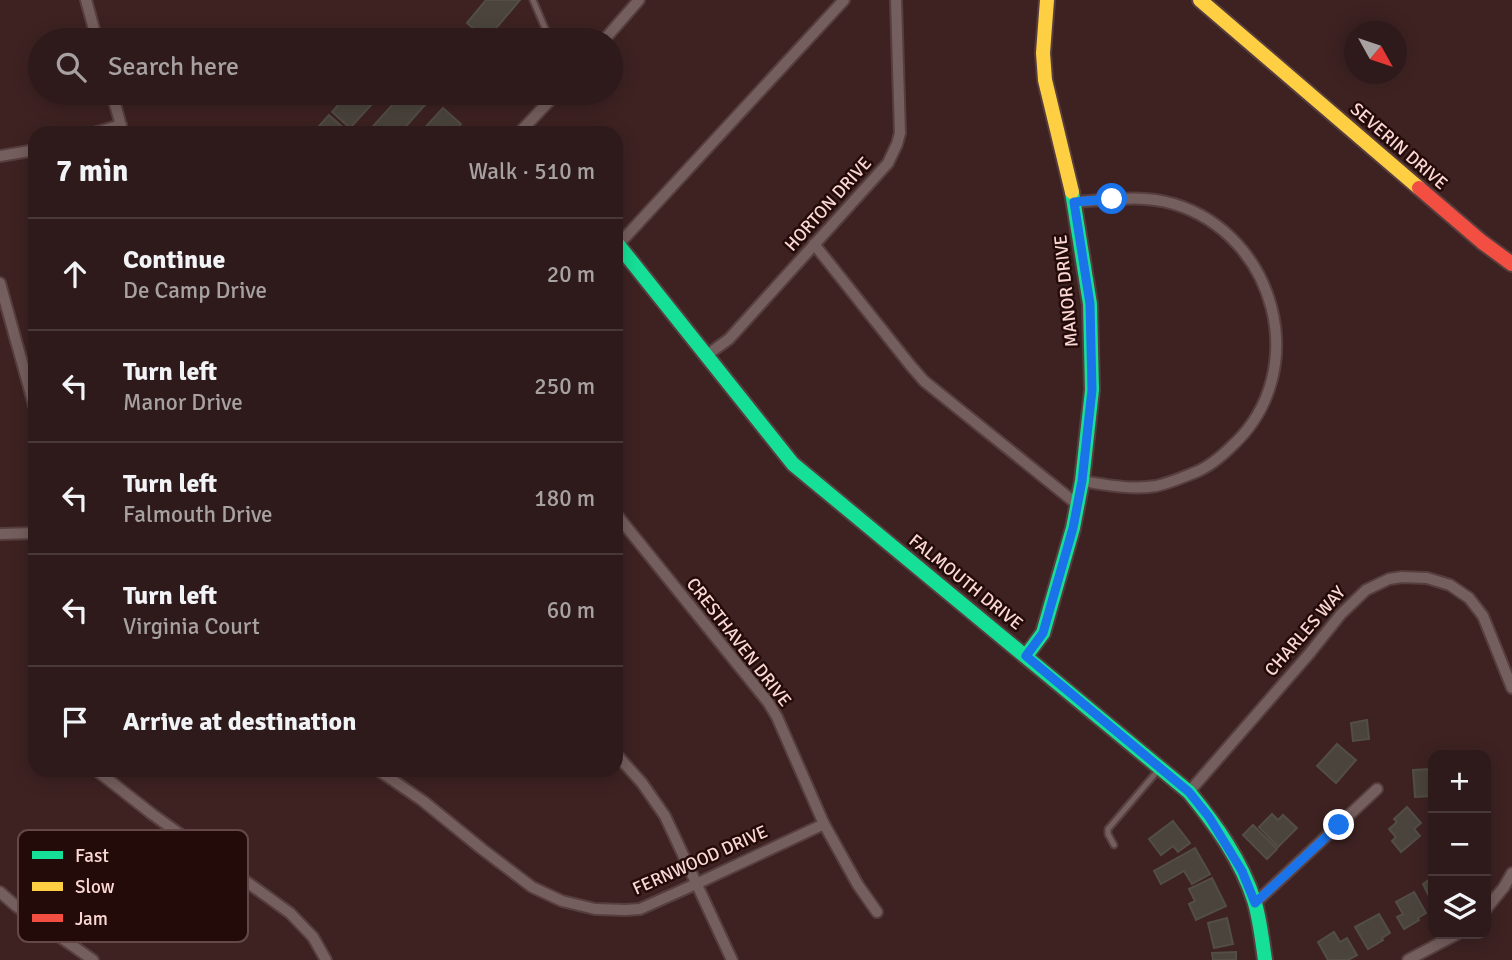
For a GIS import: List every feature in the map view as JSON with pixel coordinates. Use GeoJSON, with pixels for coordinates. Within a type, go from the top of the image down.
{"type":"FeatureCollection","features":[{"type":"Feature","properties":{"kind":"street"},"geometry":{"type":"LineString","coordinates":[[86,0],[94,28]]}},
{"type":"Feature","properties":{"kind":"street"},"geometry":{"type":"LineString","coordinates":[[614,28],[639,0]]}},
{"type":"Feature","properties":{"kind":"street"},"geometry":{"type":"LineString","coordinates":[[623,237],[844,0]]}},
{"type":"Feature","properties":{"kind":"street","name":"HORTON DRIVE"},"geometry":{"type":"LineString","coordinates":[[706,355],[729,339],[888,163],[900,133],[896,0]]}},
{"type":"Feature","properties":{"kind":"street","name":"MANOR DRIVE"},"geometry":{"type":"LineString","coordinates":[[1026,656],[1043,633],[1065,559],[1082,481],[1092,390],[1090,304],[1074,202],[1047,91],[1043,53],[1047,0]]}},
{"type":"Feature","properties":{"kind":"street","name":"SEVERIN DRIVE"},"geometry":{"type":"LineString","coordinates":[[1200,0],[1475,236],[1512,264]]}},
{"type":"Feature","properties":{"kind":"street"},"geometry":{"type":"LineString","coordinates":[[115,105],[121,126]]}},
{"type":"Feature","properties":{"kind":"street"},"geometry":{"type":"LineString","coordinates":[[529,126],[547,105]]}},
{"type":"Feature","properties":{"kind":"street"},"geometry":{"type":"LineString","coordinates":[[0,156],[28,151]]}},
{"type":"Feature","properties":{"kind":"street"},"geometry":{"type":"LineString","coordinates":[[1074,202],[1148,198],[1176,204],[1212,222],[1242,248],[1259,274],[1271,304],[1276,335],[1271,383],[1261,407],[1239,440],[1215,461],[1186,477],[1156,486],[1123,488],[1082,481]]}},
{"type":"Feature","properties":{"kind":"street"},"geometry":{"type":"LineString","coordinates":[[814,244],[924,381],[1078,505]]}},
{"type":"Feature","properties":{"kind":"street","name":"FALMOUTH DRIVE"},"geometry":{"type":"LineString","coordinates":[[623,251],[793,464],[1189,792],[1209,817],[1242,871],[1255,903],[1265,960]]}},
{"type":"Feature","properties":{"kind":"street"},"geometry":{"type":"LineString","coordinates":[[0,284],[28,384]]}},
{"type":"Feature","properties":{"kind":"street","name":"CRESTHAVEN DRIVE"},"geometry":{"type":"LineString","coordinates":[[623,523],[768,702],[824,824],[858,885],[877,912]]}},
{"type":"Feature","properties":{"kind":"street"},"geometry":{"type":"LineString","coordinates":[[0,534],[28,533]]}},
{"type":"Feature","properties":{"kind":"street","name":"CHARLES WAY"},"geometry":{"type":"LineString","coordinates":[[1189,792],[1341,614],[1366,590],[1389,579],[1415,576],[1427,578],[1450,585],[1469,598],[1483,615],[1512,688]]}},
{"type":"Feature","properties":{"kind":"street"},"geometry":{"type":"LineString","coordinates":[[623,762],[665,816],[732,960]]}},
{"type":"Feature","properties":{"kind":"street"},"geometry":{"type":"LineString","coordinates":[[105,777],[174,830]]}},
{"type":"Feature","properties":{"kind":"street","name":"FERNWOOD DRIVE"},"geometry":{"type":"LineString","coordinates":[[388,777],[532,887],[562,901],[595,909],[640,909],[824,824]]}},
{"type":"Feature","properties":{"kind":"street"},"geometry":{"type":"LineString","coordinates":[[1255,903],[1377,789]]}},
{"type":"Feature","properties":{"kind":"street"},"geometry":{"type":"LineString","coordinates":[[1491,903],[1512,873]]}},
{"type":"Feature","properties":{"kind":"street"},"geometry":{"type":"LineString","coordinates":[[248,884],[290,914],[313,937],[326,960]]}},
{"type":"Feature","properties":{"kind":"street"},"geometry":{"type":"LineString","coordinates":[[0,892],[18,907]]}},
{"type":"Feature","properties":{"kind":"street"},"geometry":{"type":"LineString","coordinates":[[1408,960],[1448,939]]}},
{"type":"Feature","properties":{"kind":"street"},"geometry":{"type":"LineString","coordinates":[[67,942],[93,960]]}},
{"type":"Feature","properties":{"kind":"lane"},"geometry":{"type":"LineString","coordinates":[[533,0],[545,28]]}},
{"type":"Feature","properties":{"kind":"lane"},"geometry":{"type":"LineString","coordinates":[[1114,845],[1108,830],[1160,768]]}},
{"type":"Feature","properties":{"kind":"building"},"geometry":{"type":"Polygon","coordinates":[[[486,0],[520,0],[496,28],[473,28],[467,23],[486,0]]]}},
{"type":"Feature","properties":{"kind":"building"},"geometry":{"type":"Polygon","coordinates":[[[338,105],[371,105],[352,126],[348,126],[332,112],[338,105]]]}},
{"type":"Feature","properties":{"kind":"building"},"geometry":{"type":"Polygon","coordinates":[[[392,105],[425,105],[406,126],[373,126],[392,105]]]}},
{"type":"Feature","properties":{"kind":"building"},"geometry":{"type":"Polygon","coordinates":[[[443,108],[461,124],[459,126],[426,126],[443,108]]]}},
{"type":"Feature","properties":{"kind":"building"},"geometry":{"type":"Polygon","coordinates":[[[329,115],[341,126],[319,126],[329,115]]]}},
{"type":"Feature","properties":{"kind":"building"},"geometry":{"type":"Polygon","coordinates":[[[1367,720],[1369,739],[1353,741],[1351,723],[1367,720]]]}},
{"type":"Feature","properties":{"kind":"building"},"geometry":{"type":"Polygon","coordinates":[[[1337,744],[1356,760],[1336,783],[1317,766],[1337,744]]]}},
{"type":"Feature","properties":{"kind":"building"},"geometry":{"type":"Polygon","coordinates":[[[1428,769],[1428,796],[1415,797],[1413,770],[1428,769]]]}},
{"type":"Feature","properties":{"kind":"building"},"geometry":{"type":"Polygon","coordinates":[[[1407,807],[1421,823],[1414,829],[1420,836],[1401,852],[1392,841],[1396,837],[1389,829],[1397,822],[1394,819],[1407,807]]]}},
{"type":"Feature","properties":{"kind":"building"},"geometry":{"type":"Polygon","coordinates":[[[1272,814],[1278,820],[1283,815],[1297,828],[1278,847],[1259,827],[1272,814]]]}},
{"type":"Feature","properties":{"kind":"building"},"geometry":{"type":"Polygon","coordinates":[[[1173,821],[1190,843],[1178,852],[1173,846],[1161,855],[1149,839],[1173,821]]]}},
{"type":"Feature","properties":{"kind":"building"},"geometry":{"type":"Polygon","coordinates":[[[1253,825],[1277,849],[1267,859],[1243,835],[1253,825]]]}},
{"type":"Feature","properties":{"kind":"building"},"geometry":{"type":"Polygon","coordinates":[[[1195,848],[1210,874],[1192,884],[1184,871],[1161,884],[1154,871],[1195,848]]]}},
{"type":"Feature","properties":{"kind":"building"},"geometry":{"type":"Polygon","coordinates":[[[1212,878],[1226,906],[1196,920],[1189,904],[1195,901],[1189,889],[1212,878]]]}},
{"type":"Feature","properties":{"kind":"building"},"geometry":{"type":"Polygon","coordinates":[[[1428,880],[1428,894],[1423,884],[1428,880]]]}},
{"type":"Feature","properties":{"kind":"building"},"geometry":{"type":"Polygon","coordinates":[[[1414,892],[1426,913],[1404,929],[1397,917],[1403,914],[1396,902],[1414,892]]]}},
{"type":"Feature","properties":{"kind":"building"},"geometry":{"type":"Polygon","coordinates":[[[1379,914],[1390,933],[1368,949],[1355,927],[1379,914]]]}},
{"type":"Feature","properties":{"kind":"building"},"geometry":{"type":"Polygon","coordinates":[[[1227,918],[1233,944],[1214,948],[1208,923],[1227,918]]]}},
{"type":"Feature","properties":{"kind":"building"},"geometry":{"type":"Polygon","coordinates":[[[1334,932],[1340,942],[1347,938],[1357,955],[1348,960],[1328,960],[1318,942],[1334,932]]]}},
{"type":"Feature","properties":{"kind":"building"},"geometry":{"type":"Polygon","coordinates":[[[1236,952],[1236,960],[1213,960],[1212,953],[1236,952]]]}},
{"type":"Feature","properties":{"kind":"traffic: fast"},"geometry":{"type":"LineString","coordinates":[[1026,656],[1043,633],[1073,528],[1082,481],[1092,390],[1090,304],[1072,192]]}},
{"type":"Feature","properties":{"kind":"traffic: fast"},"geometry":{"type":"LineString","coordinates":[[623,251],[793,464],[1189,792],[1218,830],[1249,885],[1261,930],[1265,960]]}},
{"type":"Feature","properties":{"kind":"traffic: slow"},"geometry":{"type":"LineString","coordinates":[[1047,0],[1043,53],[1045,80],[1072,192]]}},
{"type":"Feature","properties":{"kind":"traffic: slow"},"geometry":{"type":"LineString","coordinates":[[1200,0],[1419,188]]}},
{"type":"Feature","properties":{"kind":"traffic: jam"},"geometry":{"type":"LineString","coordinates":[[1419,188],[1512,264]]}},
{"type":"Feature","properties":{"kind":"route"},"geometry":{"type":"LineString","coordinates":[[1112,199],[1074,202],[1090,304],[1092,390],[1082,481],[1073,528],[1043,633],[1026,656],[1189,792],[1209,817],[1242,871],[1255,903],[1339,825]]}}]}
